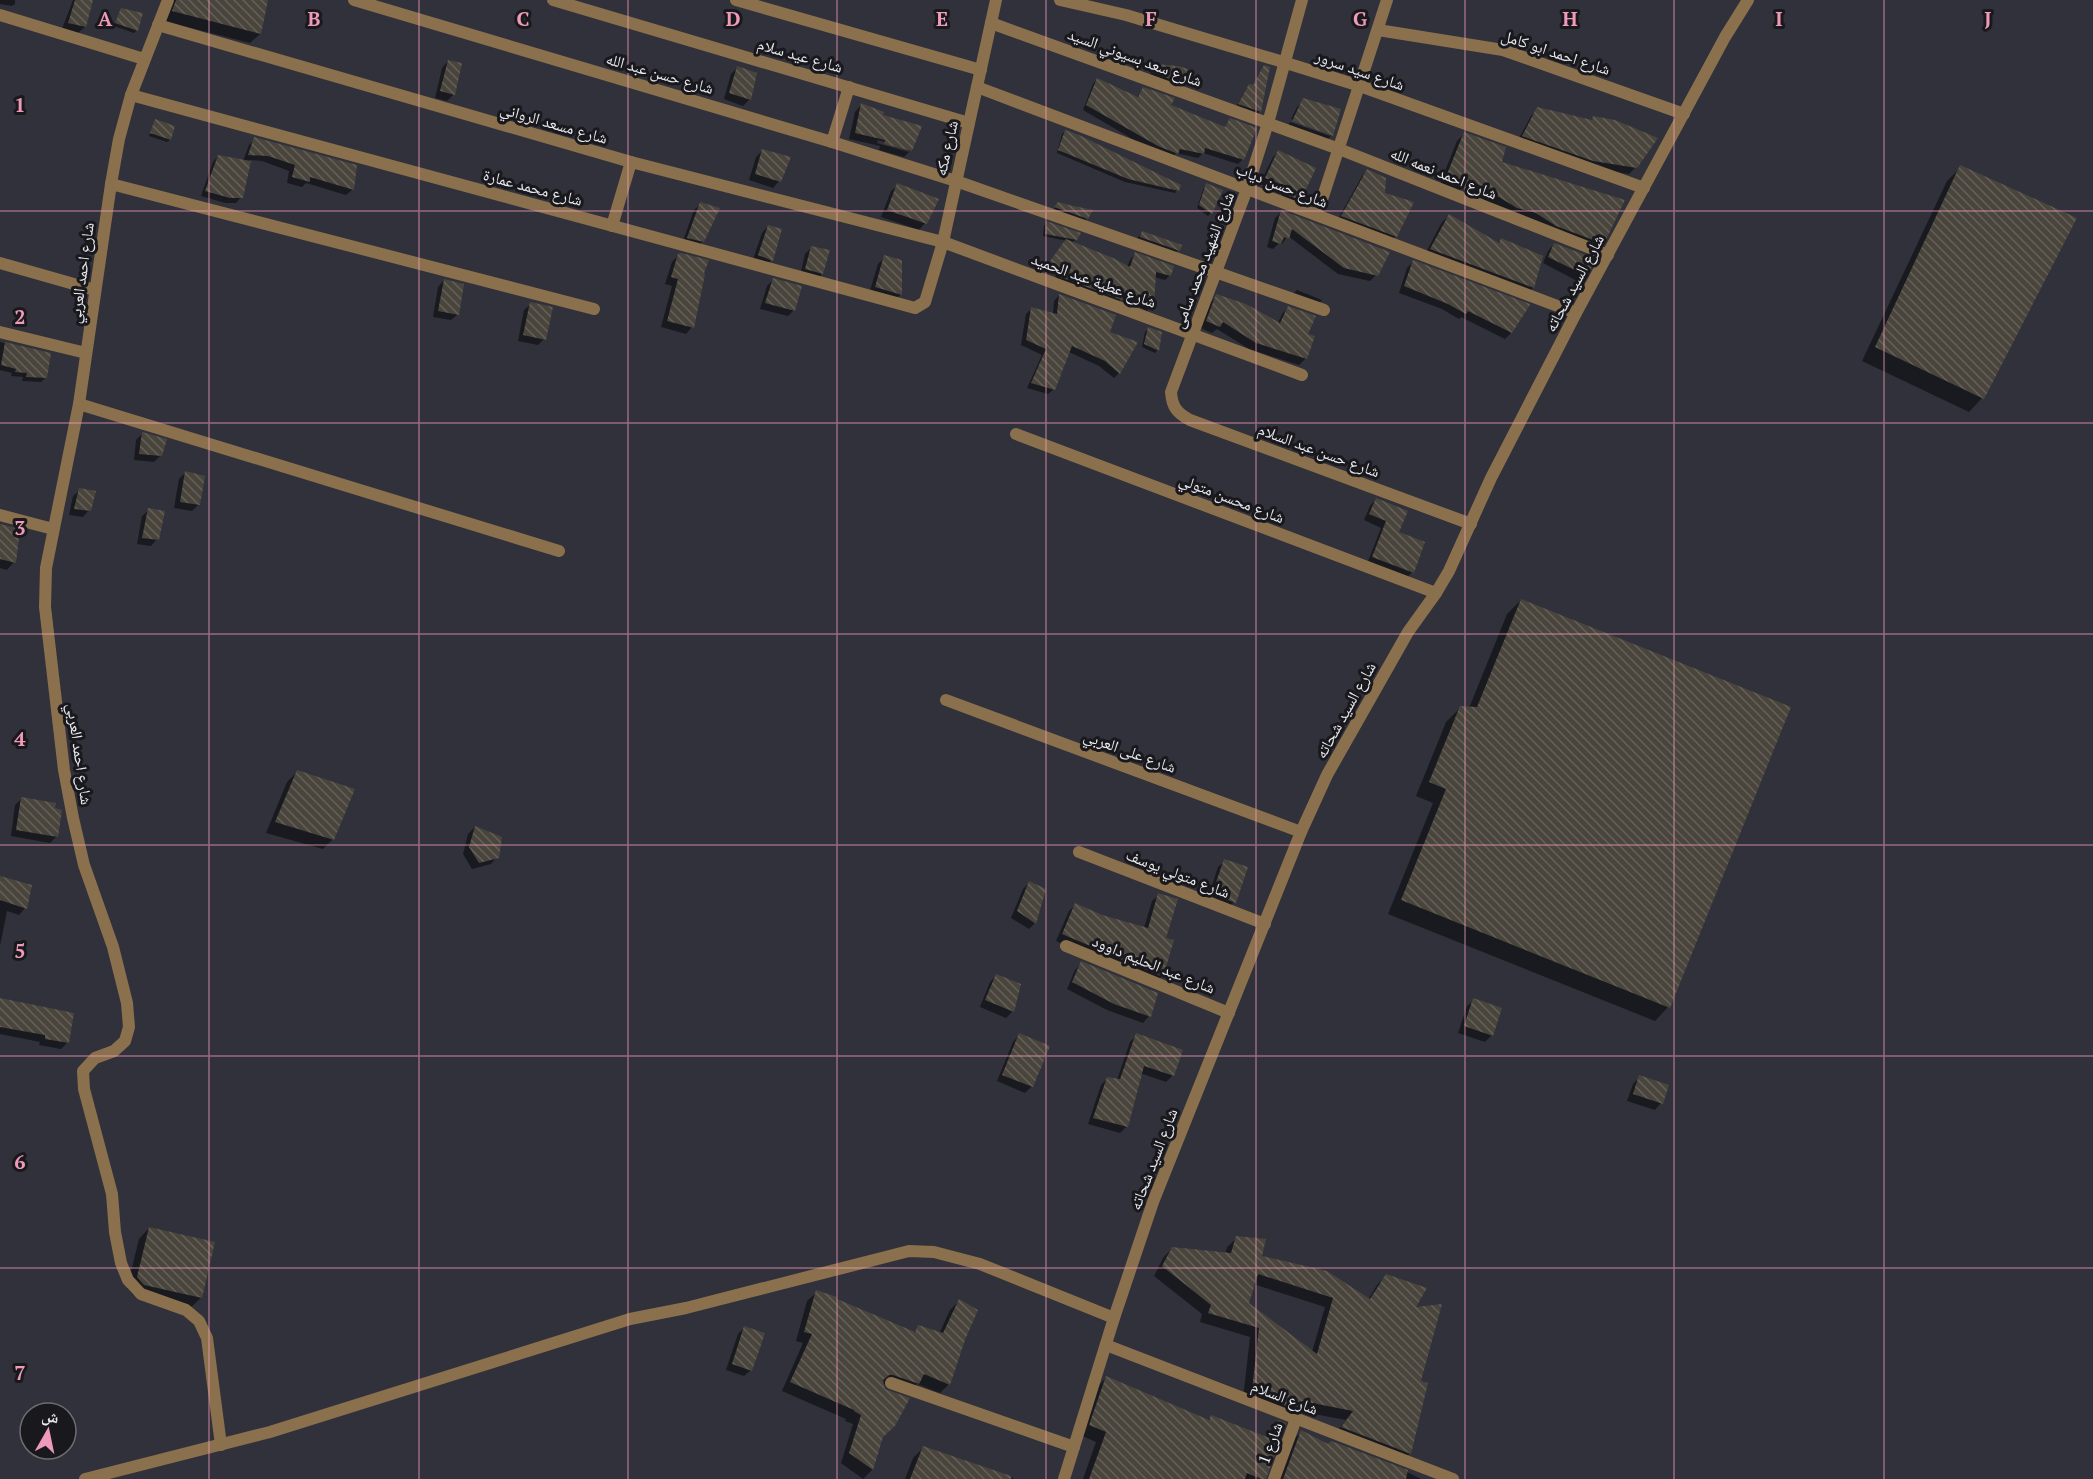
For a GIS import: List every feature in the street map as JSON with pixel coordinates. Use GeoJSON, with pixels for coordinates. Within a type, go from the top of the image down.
{"type":"FeatureCollection","features":[{"type":"Feature","properties":{"kind":"street","name":"شارع احمد العربي"},"geometry":{"type":"LineString","coordinates":[[168,0],[131,95],[119,139],[79,404],[46,568],[45,607],[64,770],[72,818],[82,856],[113,947],[127,1003],[129,1027],[125,1041],[114,1050],[95,1058],[83,1071],[84,1089],[112,1194],[115,1232],[124,1272],[141,1294],[186,1310],[199,1321],[207,1338],[221,1444]]}},
{"type":"Feature","properties":{"kind":"street","name":"شارع حسن عبد الله"},"geometry":{"type":"LineString","coordinates":[[354,0],[832,141],[1324,310]]}},
{"type":"Feature","properties":{"kind":"street","name":"شارع عيد سلام"},"geometry":{"type":"LineString","coordinates":[[553,0],[969,123]]}},
{"type":"Feature","properties":{"kind":"street"},"geometry":{"type":"LineString","coordinates":[[736,0],[981,70]]}},
{"type":"Feature","properties":{"kind":"street","name":"شارع مكه"},"geometry":{"type":"LineString","coordinates":[[925,302],[943,242],[996,0]]}},
{"type":"Feature","properties":{"kind":"street","name":"شارع سيد سرور"},"geometry":{"type":"LineString","coordinates":[[1060,0],[1126,15],[1360,86],[1644,188]]}},
{"type":"Feature","properties":{"kind":"street","name":"شارع الشهيد محمد سامى"},"geometry":{"type":"LineString","coordinates":[[1171,392],[1247,189],[1302,0]]}},
{"type":"Feature","properties":{"kind":"street"},"geometry":{"type":"LineString","coordinates":[[1317,215],[1387,0]]}},
{"type":"Feature","properties":{"kind":"street","name":"شارع السيد شحاته"},"geometry":{"type":"LineString","coordinates":[[1064,1479],[1114,1318],[1154,1202],[1301,832],[1327,775],[1407,632],[1449,571],[1491,478],[1576,313],[1748,0]]}},
{"type":"Feature","properties":{"kind":"street"},"geometry":{"type":"LineString","coordinates":[[0,15],[144,59]]}},
{"type":"Feature","properties":{"kind":"street","name":"شارع سعد بسيوني السيد"},"geometry":{"type":"LineString","coordinates":[[991,23],[1268,123]]}},
{"type":"Feature","properties":{"kind":"street","name":"شارع مسعد الرواني"},"geometry":{"type":"LineString","coordinates":[[158,25],[631,162],[943,242]]}},
{"type":"Feature","properties":{"kind":"street","name":"شارع احمد ابو كامل"},"geometry":{"type":"LineString","coordinates":[[1378,30],[1503,50],[1684,114]]}},
{"type":"Feature","properties":{"kind":"street"},"geometry":{"type":"LineString","coordinates":[[832,141],[849,87]]}},
{"type":"Feature","properties":{"kind":"street","name":"شارع حسن دياب"},"geometry":{"type":"LineString","coordinates":[[977,87],[1576,313]]}},
{"type":"Feature","properties":{"kind":"street","name":"شارع محمد عمارة"},"geometry":{"type":"LineString","coordinates":[[131,95],[915,308],[925,302]]}},
{"type":"Feature","properties":{"kind":"street","name":"شارع احمد نعمه الله"},"geometry":{"type":"LineString","coordinates":[[1268,123],[1608,255]]}},
{"type":"Feature","properties":{"kind":"street"},"geometry":{"type":"LineString","coordinates":[[612,225],[631,162]]}},
{"type":"Feature","properties":{"kind":"street"},"geometry":{"type":"LineString","coordinates":[[111,184],[594,309]]}},
{"type":"Feature","properties":{"kind":"street","name":"شارع عطية عبد الحميد"},"geometry":{"type":"LineString","coordinates":[[943,242],[1302,375]]}},
{"type":"Feature","properties":{"kind":"street"},"geometry":{"type":"LineString","coordinates":[[0,263],[95,290]]}},
{"type":"Feature","properties":{"kind":"street"},"geometry":{"type":"LineString","coordinates":[[0,332],[86,353]]}},
{"type":"Feature","properties":{"kind":"street","name":"شارع حسن عبد السلام"},"geometry":{"type":"LineString","coordinates":[[1171,392],[1172,404],[1180,414],[1190,420],[1471,524]]}},
{"type":"Feature","properties":{"kind":"street"},"geometry":{"type":"LineString","coordinates":[[79,404],[559,551]]}},
{"type":"Feature","properties":{"kind":"street","name":"شارع محسن متولي"},"geometry":{"type":"LineString","coordinates":[[1016,434],[1436,593]]}},
{"type":"Feature","properties":{"kind":"street"},"geometry":{"type":"LineString","coordinates":[[0,515],[53,529]]}},
{"type":"Feature","properties":{"kind":"street","name":"شارع على العربي"},"geometry":{"type":"LineString","coordinates":[[946,700],[1301,832]]}},
{"type":"Feature","properties":{"kind":"street","name":"شارع متولي يوسف"},"geometry":{"type":"LineString","coordinates":[[1079,852],[1265,924]]}},
{"type":"Feature","properties":{"kind":"street","name":"شارع عبد الحليم داوود"},"geometry":{"type":"LineString","coordinates":[[1066,946],[1229,1013]]}},
{"type":"Feature","properties":{"kind":"street"},"geometry":{"type":"LineString","coordinates":[[85,1479],[270,1432],[630,1319],[686,1308],[909,1251],[934,1252],[980,1264],[1114,1318]]}},
{"type":"Feature","properties":{"kind":"street","name":"شارع السلام"},"geometry":{"type":"LineString","coordinates":[[1106,1345],[1296,1419],[1420,1473],[1453,1479]]}},
{"type":"Feature","properties":{"kind":"street"},"geometry":{"type":"LineString","coordinates":[[891,1383],[1074,1447]]}},
{"type":"Feature","properties":{"kind":"street","name":"شارع 1"},"geometry":{"type":"LineString","coordinates":[[1274,1479],[1296,1419]]}},
{"type":"Feature","properties":{"kind":"building"},"geometry":{"type":"Polygon","coordinates":[[[75,0],[93,0],[86,27],[68,23],[75,0]]]}},
{"type":"Feature","properties":{"kind":"building"},"geometry":{"type":"Polygon","coordinates":[[[176,0],[268,0],[261,34],[172,11],[176,0]]]}},
{"type":"Feature","properties":{"kind":"building"},"geometry":{"type":"Polygon","coordinates":[[[121,8],[143,13],[138,31],[115,23],[121,8]]]}},
{"type":"Feature","properties":{"kind":"building"},"geometry":{"type":"Polygon","coordinates":[[[448,60],[462,63],[455,95],[440,91],[448,60]]]}},
{"type":"Feature","properties":{"kind":"building"},"geometry":{"type":"Polygon","coordinates":[[[1156,64],[1188,69],[1181,83],[1151,72],[1156,64]]]}},
{"type":"Feature","properties":{"kind":"building"},"geometry":{"type":"Polygon","coordinates":[[[1264,65],[1270,67],[1261,112],[1238,104],[1249,84],[1253,85],[1264,65]]]}},
{"type":"Feature","properties":{"kind":"building"},"geometry":{"type":"Polygon","coordinates":[[[737,66],[757,73],[751,100],[729,93],[737,66]]]}},
{"type":"Feature","properties":{"kind":"building"},"geometry":{"type":"Polygon","coordinates":[[[1097,78],[1138,97],[1143,87],[1175,98],[1171,105],[1225,127],[1230,118],[1257,128],[1244,160],[1205,148],[1204,154],[1180,149],[1178,154],[1158,146],[1086,105],[1097,78]]]}},
{"type":"Feature","properties":{"kind":"building"},"geometry":{"type":"Polygon","coordinates":[[[1303,98],[1341,109],[1333,136],[1292,121],[1303,98]]]}},
{"type":"Feature","properties":{"kind":"building"},"geometry":{"type":"Polygon","coordinates":[[[861,103],[884,112],[883,115],[922,126],[912,151],[884,144],[885,140],[855,133],[861,103]]]}},
{"type":"Feature","properties":{"kind":"building"},"geometry":{"type":"Polygon","coordinates":[[[1537,107],[1592,120],[1593,116],[1615,120],[1658,138],[1637,168],[1593,161],[1522,136],[1537,107]]]}},
{"type":"Feature","properties":{"kind":"building"},"geometry":{"type":"Polygon","coordinates":[[[155,119],[175,126],[171,140],[150,133],[155,119]]]}},
{"type":"Feature","properties":{"kind":"building"},"geometry":{"type":"Polygon","coordinates":[[[1065,130],[1181,185],[1179,191],[1128,179],[1058,150],[1065,130]]]}},
{"type":"Feature","properties":{"kind":"building"},"geometry":{"type":"Polygon","coordinates":[[[1464,132],[1506,147],[1502,162],[1625,200],[1604,244],[1556,226],[1536,213],[1517,208],[1469,179],[1467,185],[1445,179],[1464,132]]]}},
{"type":"Feature","properties":{"kind":"building"},"geometry":{"type":"Polygon","coordinates":[[[254,137],[357,165],[354,190],[310,177],[310,182],[292,177],[295,165],[268,156],[248,155],[254,137]]]}},
{"type":"Feature","properties":{"kind":"building"},"geometry":{"type":"Polygon","coordinates":[[[762,149],[791,157],[781,182],[755,174],[762,149]]]}},
{"type":"Feature","properties":{"kind":"building"},"geometry":{"type":"Polygon","coordinates":[[[1278,150],[1316,168],[1301,200],[1286,195],[1288,187],[1265,178],[1278,150]]]}},
{"type":"Feature","properties":{"kind":"building"},"geometry":{"type":"Polygon","coordinates":[[[218,155],[251,161],[243,198],[230,198],[205,191],[218,155]]]}},
{"type":"Feature","properties":{"kind":"building"},"geometry":{"type":"Polygon","coordinates":[[[1960,165],[2077,218],[1984,399],[1875,347],[1960,165]]]}},
{"type":"Feature","properties":{"kind":"building"},"geometry":{"type":"Polygon","coordinates":[[[1367,169],[1386,178],[1385,193],[1414,202],[1397,237],[1341,216],[1367,169]]]}},
{"type":"Feature","properties":{"kind":"building"},"geometry":{"type":"Polygon","coordinates":[[[897,183],[939,199],[927,224],[887,210],[897,183]]]}},
{"type":"Feature","properties":{"kind":"building"},"geometry":{"type":"Polygon","coordinates":[[[1206,183],[1223,190],[1212,214],[1199,205],[1206,183]]]}},
{"type":"Feature","properties":{"kind":"building"},"geometry":{"type":"Polygon","coordinates":[[[700,202],[720,208],[704,242],[687,238],[700,202]]]}},
{"type":"Feature","properties":{"kind":"building"},"geometry":{"type":"Polygon","coordinates":[[[1058,202],[1093,210],[1088,219],[1054,207],[1058,202]]]}},
{"type":"Feature","properties":{"kind":"building"},"geometry":{"type":"Polygon","coordinates":[[[1281,210],[1390,252],[1378,276],[1344,268],[1292,229],[1289,239],[1284,237],[1281,244],[1272,241],[1281,210]]]}},
{"type":"Feature","properties":{"kind":"building"},"geometry":{"type":"Polygon","coordinates":[[[1449,214],[1499,243],[1501,238],[1543,256],[1534,288],[1430,249],[1449,214]]]}},
{"type":"Feature","properties":{"kind":"building"},"geometry":{"type":"Polygon","coordinates":[[[1046,221],[1081,233],[1077,240],[1045,234],[1046,221]]]}},
{"type":"Feature","properties":{"kind":"building"},"geometry":{"type":"Polygon","coordinates":[[[768,225],[782,229],[773,261],[758,255],[768,225]]]}},
{"type":"Feature","properties":{"kind":"building"},"geometry":{"type":"Polygon","coordinates":[[[1142,231],[1182,245],[1180,251],[1140,237],[1142,231]]]}},
{"type":"Feature","properties":{"kind":"building"},"geometry":{"type":"Polygon","coordinates":[[[1066,239],[1130,267],[1135,252],[1174,266],[1171,276],[1156,272],[1154,307],[1125,292],[1122,300],[1060,277],[1061,269],[1048,264],[1066,239]]]}},
{"type":"Feature","properties":{"kind":"building"},"geometry":{"type":"Polygon","coordinates":[[[1554,243],[1596,259],[1587,276],[1548,257],[1554,243]]]}},
{"type":"Feature","properties":{"kind":"building"},"geometry":{"type":"Polygon","coordinates":[[[811,246],[830,250],[823,274],[805,269],[811,246]]]}},
{"type":"Feature","properties":{"kind":"building"},"geometry":{"type":"Polygon","coordinates":[[[678,254],[709,260],[704,273],[694,328],[667,321],[678,279],[671,277],[678,254]]]}},
{"type":"Feature","properties":{"kind":"building"},"geometry":{"type":"Polygon","coordinates":[[[884,255],[902,260],[902,295],[875,287],[884,255]]]}},
{"type":"Feature","properties":{"kind":"building"},"geometry":{"type":"Polygon","coordinates":[[[1413,260],[1530,305],[1512,333],[1468,311],[1466,314],[1404,286],[1413,260]]]}},
{"type":"Feature","properties":{"kind":"building"},"geometry":{"type":"Polygon","coordinates":[[[773,278],[802,286],[795,311],[765,303],[773,278]]]}},
{"type":"Feature","properties":{"kind":"building"},"geometry":{"type":"Polygon","coordinates":[[[444,279],[464,284],[459,315],[438,311],[444,279]]]}},
{"type":"Feature","properties":{"kind":"building"},"geometry":{"type":"Polygon","coordinates":[[[1059,294],[1116,315],[1110,332],[1138,342],[1120,374],[1105,361],[1072,346],[1055,390],[1031,383],[1046,349],[1026,340],[1031,307],[1057,314],[1059,294]]]}},
{"type":"Feature","properties":{"kind":"building"},"geometry":{"type":"Polygon","coordinates":[[[1216,294],[1246,304],[1280,323],[1288,306],[1316,316],[1308,334],[1315,336],[1307,359],[1256,343],[1223,322],[1220,327],[1206,321],[1216,294]]]}},
{"type":"Feature","properties":{"kind":"building"},"geometry":{"type":"Polygon","coordinates":[[[530,302],[553,307],[546,340],[523,335],[530,302]]]}},
{"type":"Feature","properties":{"kind":"building"},"geometry":{"type":"Polygon","coordinates":[[[1148,327],[1162,332],[1159,351],[1144,344],[1148,327]]]}},
{"type":"Feature","properties":{"kind":"building"},"geometry":{"type":"Polygon","coordinates":[[[5,342],[51,353],[47,378],[26,377],[27,373],[15,372],[16,369],[1,365],[5,342]]]}},
{"type":"Feature","properties":{"kind":"building"},"geometry":{"type":"Polygon","coordinates":[[[142,432],[167,439],[162,456],[139,454],[142,432]]]}},
{"type":"Feature","properties":{"kind":"building"},"geometry":{"type":"Polygon","coordinates":[[[185,471],[205,476],[200,505],[180,502],[185,471]]]}},
{"type":"Feature","properties":{"kind":"building"},"geometry":{"type":"Polygon","coordinates":[[[79,488],[96,491],[91,511],[74,509],[79,488]]]}},
{"type":"Feature","properties":{"kind":"building"},"geometry":{"type":"Polygon","coordinates":[[[1376,498],[1408,511],[1399,532],[1425,542],[1414,573],[1372,557],[1386,521],[1369,514],[1376,498]]]}},
{"type":"Feature","properties":{"kind":"building"},"geometry":{"type":"Polygon","coordinates":[[[148,508],[165,511],[159,540],[142,538],[148,508]]]}},
{"type":"Feature","properties":{"kind":"building"},"geometry":{"type":"Polygon","coordinates":[[[0,524],[20,529],[16,563],[0,559],[0,524]]]}},
{"type":"Feature","properties":{"kind":"building"},"geometry":{"type":"Polygon","coordinates":[[[1521,599],[1791,707],[1670,1008],[1401,900],[1446,789],[1429,782],[1460,706],[1477,707],[1521,599]]]}},
{"type":"Feature","properties":{"kind":"building"},"geometry":{"type":"Polygon","coordinates":[[[297,770],[355,789],[334,840],[275,822],[297,770]]]}},
{"type":"Feature","properties":{"kind":"building"},"geometry":{"type":"Polygon","coordinates":[[[21,797],[56,803],[55,808],[62,810],[58,837],[16,830],[21,797]]]}},
{"type":"Feature","properties":{"kind":"building"},"geometry":{"type":"Polygon","coordinates":[[[475,826],[502,837],[499,858],[479,863],[469,847],[475,826]]]}},
{"type":"Feature","properties":{"kind":"building"},"geometry":{"type":"Polygon","coordinates":[[[1224,859],[1248,867],[1236,903],[1212,894],[1224,859]]]}},
{"type":"Feature","properties":{"kind":"building"},"geometry":{"type":"Polygon","coordinates":[[[0,876],[32,885],[27,909],[0,900],[0,876]]]}},
{"type":"Feature","properties":{"kind":"building"},"geometry":{"type":"Polygon","coordinates":[[[1029,881],[1046,889],[1036,924],[1017,911],[1029,881]]]}},
{"type":"Feature","properties":{"kind":"building"},"geometry":{"type":"Polygon","coordinates":[[[1158,893],[1178,899],[1166,938],[1174,940],[1163,977],[1062,934],[1075,903],[1102,915],[1148,928],[1158,893]]]}},
{"type":"Feature","properties":{"kind":"building"},"geometry":{"type":"Polygon","coordinates":[[[1081,961],[1158,993],[1151,1017],[1114,1004],[1072,982],[1081,961]]]}},
{"type":"Feature","properties":{"kind":"building"},"geometry":{"type":"Polygon","coordinates":[[[996,974],[1021,984],[1014,1012],[985,1000],[996,974]]]}},
{"type":"Feature","properties":{"kind":"building"},"geometry":{"type":"Polygon","coordinates":[[[0,998],[74,1013],[69,1043],[45,1039],[45,1035],[0,1027],[0,998]]]}},
{"type":"Feature","properties":{"kind":"building"},"geometry":{"type":"Polygon","coordinates":[[[1473,998],[1502,1008],[1493,1036],[1464,1026],[1473,998]]]}},
{"type":"Feature","properties":{"kind":"building"},"geometry":{"type":"Polygon","coordinates":[[[1019,1033],[1050,1046],[1033,1087],[1002,1075],[1019,1033]]]}},
{"type":"Feature","properties":{"kind":"building"},"geometry":{"type":"Polygon","coordinates":[[[1136,1033],[1183,1050],[1174,1076],[1144,1066],[1128,1127],[1093,1118],[1107,1077],[1120,1079],[1136,1033]]]}},
{"type":"Feature","properties":{"kind":"building"},"geometry":{"type":"Polygon","coordinates":[[[1639,1075],[1669,1085],[1663,1104],[1633,1094],[1639,1075]]]}},
{"type":"Feature","properties":{"kind":"building"},"geometry":{"type":"Polygon","coordinates":[[[149,1227],[215,1242],[202,1298],[144,1285],[137,1277],[149,1227]]]}},
{"type":"Feature","properties":{"kind":"building"},"geometry":{"type":"Polygon","coordinates":[[[1236,1236],[1266,1239],[1262,1256],[1327,1271],[1370,1299],[1386,1274],[1427,1288],[1416,1307],[1442,1304],[1421,1381],[1428,1383],[1411,1454],[1341,1427],[1353,1411],[1302,1401],[1300,1411],[1283,1405],[1284,1402],[1252,1390],[1259,1328],[1208,1313],[1211,1305],[1162,1266],[1172,1247],[1231,1253],[1236,1236]],[[1258,1274],[1249,1303],[1317,1354],[1333,1298],[1258,1274]]]}},
{"type":"Feature","properties":{"kind":"building"},"geometry":{"type":"Polygon","coordinates":[[[816,1290],[915,1332],[918,1325],[943,1333],[959,1299],[978,1310],[950,1385],[924,1374],[919,1384],[893,1375],[883,1380],[885,1389],[910,1398],[895,1426],[883,1437],[873,1470],[849,1453],[861,1415],[790,1382],[812,1334],[804,1332],[816,1290]]]}},
{"type":"Feature","properties":{"kind":"building"},"geometry":{"type":"Polygon","coordinates":[[[744,1326],[765,1333],[752,1371],[732,1364],[744,1326]]]}},
{"type":"Feature","properties":{"kind":"building"},"geometry":{"type":"Polygon","coordinates":[[[1106,1376],[1209,1420],[1211,1415],[1272,1439],[1278,1420],[1286,1423],[1266,1479],[1247,1473],[1245,1479],[1089,1479],[1106,1432],[1089,1425],[1106,1376]]]}},
{"type":"Feature","properties":{"kind":"building"},"geometry":{"type":"Polygon","coordinates":[[[1301,1430],[1328,1444],[1331,1441],[1408,1470],[1406,1479],[1283,1479],[1301,1430]]]}},
{"type":"Feature","properties":{"kind":"building"},"geometry":{"type":"Polygon","coordinates":[[[923,1446],[1011,1476],[1011,1479],[910,1479],[923,1446]]]}}]}
